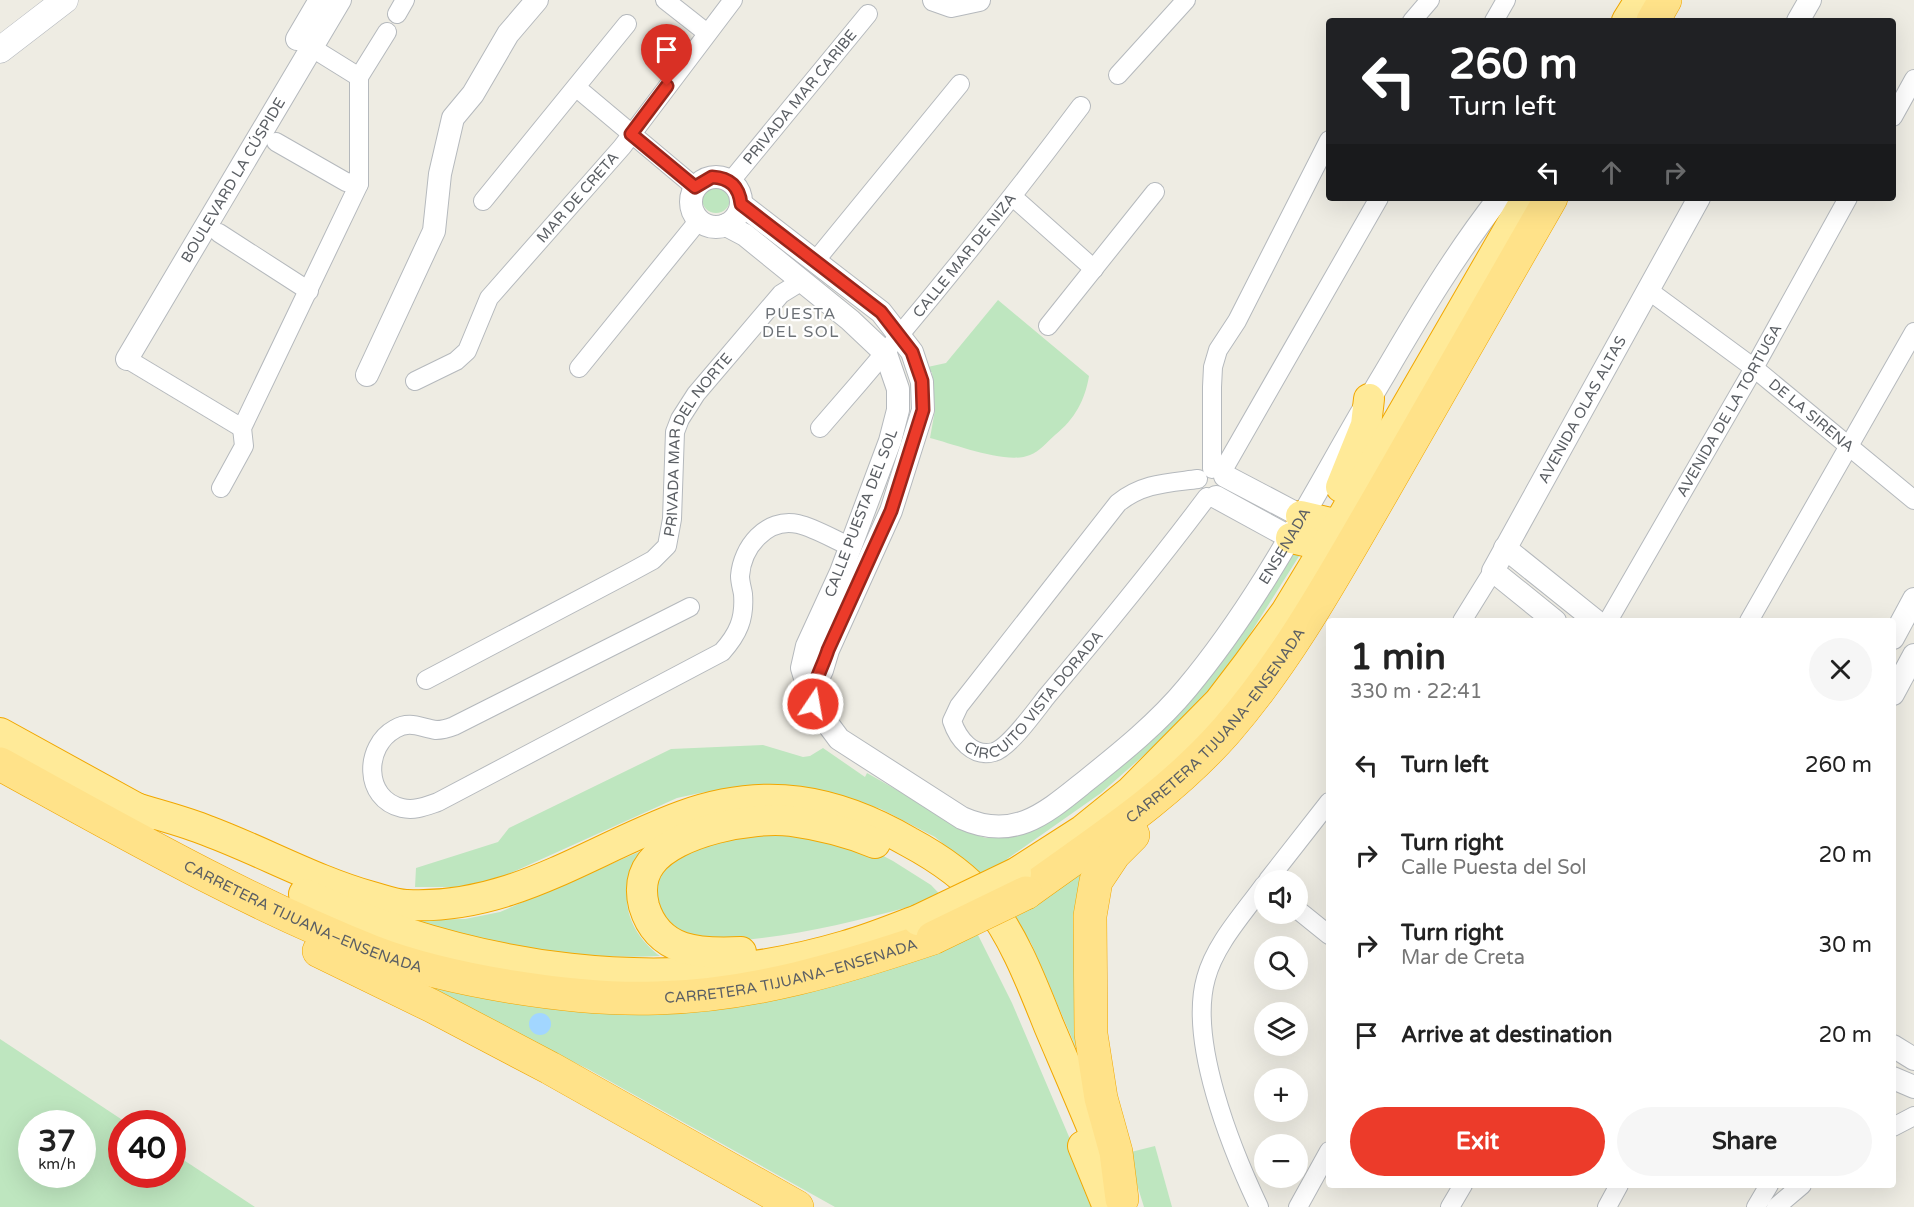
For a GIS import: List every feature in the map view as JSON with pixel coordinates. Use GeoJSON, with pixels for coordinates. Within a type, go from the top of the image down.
{"type":"FeatureCollection","features":[{"type":"Feature","properties":{"kind":"highway"},"geometry":{"type":"LineString","coordinates":[[1629,18],[1640,0]]}},
{"type":"Feature","properties":{"kind":"highway"},"geometry":{"type":"LineString","coordinates":[[1655,18],[1665,0]]}},
{"type":"Feature","properties":{"kind":"highway","name":"CARRETERA TIJUANA–ENSENADA"},"geometry":{"type":"LineString","coordinates":[[1021,883],[1130,792],[1219,702],[1248,664],[1286,612],[1337,528],[1525,201]]}},
{"type":"Feature","properties":{"kind":"highway","name":"CARRETERA TIJUANA–ENSENADA"},"geometry":{"type":"LineString","coordinates":[[0,733],[131,821],[275,909],[375,952],[449,974],[561,992],[657,998],[769,986],[844,966],[1021,883],[1120,828],[1181,778],[1227,730],[1286,653],[1357,535],[1549,201]]}},
{"type":"Feature","properties":{"kind":"highway"},"geometry":{"type":"LineString","coordinates":[[1296,527],[1337,528],[1341,485],[1358,449],[1366,425],[1369,399]]}},
{"type":"Feature","properties":{"kind":"highway","name":"CARRETERA TIJUANA–ENSENADA"},"geometry":{"type":"LineString","coordinates":[[0,764],[338,909],[458,949],[520,961],[609,974],[701,973],[778,962],[926,929]]}},
{"type":"Feature","properties":{"kind":"highway"},"geometry":{"type":"LineString","coordinates":[[1115,1203],[1116,1152],[1101,1098],[1091,1034],[1090,916],[1095,881],[1181,778]]}},
{"type":"Feature","properties":{"kind":"highway"},"geometry":{"type":"LineString","coordinates":[[131,821],[209,831],[334,886],[404,905],[448,904],[488,898],[550,877],[683,816],[727,804],[774,799],[809,801],[854,814],[923,849],[956,873],[986,901],[1015,947],[1115,1203]]}},
{"type":"Feature","properties":{"kind":"highway"},"geometry":{"type":"LineString","coordinates":[[846,946],[791,947],[707,954],[688,950],[671,943],[656,930],[641,893],[643,879],[651,863],[681,839],[705,830],[788,820],[849,832],[894,851],[926,871],[970,908],[1002,954],[1115,1203]]}},
{"type":"Feature","properties":{"kind":"highway"},"geometry":{"type":"LineString","coordinates":[[131,821],[165,866],[207,893],[550,1068],[797,1207]]}},
{"type":"Feature","properties":{"kind":"main road"},"geometry":{"type":"LineString","coordinates":[[0,51],[65,0]]}},
{"type":"Feature","properties":{"kind":"street","name":"BOULEVARD LA CÚSPIDE"},"geometry":{"type":"LineString","coordinates":[[127,359],[304,43],[320,0]]}},
{"type":"Feature","properties":{"kind":"street","name":"BOULEVARD LA CÚSPIDE"},"geometry":{"type":"LineString","coordinates":[[304,43],[340,0]]}},
{"type":"Feature","properties":{"kind":"street"},"geometry":{"type":"LineString","coordinates":[[368,375],[434,231],[440,174],[453,118],[473,94],[508,34],[537,0]]}},
{"type":"Feature","properties":{"kind":"street"},"geometry":{"type":"LineString","coordinates":[[665,0],[706,33]]}},
{"type":"Feature","properties":{"kind":"street","name":"MAR DE CRETA"},"geometry":{"type":"LineString","coordinates":[[415,381],[456,361],[467,351],[489,298],[631,134],[733,0]]}},
{"type":"Feature","properties":{"kind":"street"},"geometry":{"type":"LineString","coordinates":[[934,0],[951,6],[979,0]]}},
{"type":"Feature","properties":{"kind":"street"},"geometry":{"type":"LineString","coordinates":[[1118,75],[1186,0]]}},
{"type":"Feature","properties":{"kind":"street"},"geometry":{"type":"LineString","coordinates":[[1415,18],[1430,0]]}},
{"type":"Feature","properties":{"kind":"street"},"geometry":{"type":"LineString","coordinates":[[1496,18],[1506,0]]}},
{"type":"Feature","properties":{"kind":"street"},"geometry":{"type":"LineString","coordinates":[[1800,18],[1810,0]]}},
{"type":"Feature","properties":{"kind":"street","name":"PRIVADA MAR CARIBE"},"geometry":{"type":"LineString","coordinates":[[730,182],[868,14]]}},
{"type":"Feature","properties":{"kind":"street"},"geometry":{"type":"LineString","coordinates":[[483,201],[627,24]]}},
{"type":"Feature","properties":{"kind":"street"},"geometry":{"type":"LineString","coordinates":[[221,488],[244,446],[242,428],[359,184],[359,76],[387,32]]}},
{"type":"Feature","properties":{"kind":"street"},"geometry":{"type":"LineString","coordinates":[[304,43],[359,76]]}},
{"type":"Feature","properties":{"kind":"street"},"geometry":{"type":"LineString","coordinates":[[1896,112],[1914,79]]}},
{"type":"Feature","properties":{"kind":"street"},"geometry":{"type":"LineString","coordinates":[[816,260],[960,84]]}},
{"type":"Feature","properties":{"kind":"street"},"geometry":{"type":"LineString","coordinates":[[577,88],[695,187]]}},
{"type":"Feature","properties":{"kind":"street","name":"CALLE MAR DE NIZA"},"geometry":{"type":"LineString","coordinates":[[820,429],[886,354],[1012,197],[1081,106]]}},
{"type":"Feature","properties":{"kind":"street"},"geometry":{"type":"LineString","coordinates":[[276,142],[346,182],[359,184]]}},
{"type":"Feature","properties":{"kind":"street"},"geometry":{"type":"LineString","coordinates":[[1214,474],[1213,377],[1218,350],[1237,321],[1326,146]]}},
{"type":"Feature","properties":{"kind":"street"},"geometry":{"type":"LineString","coordinates":[[712,177],[730,182],[736,188],[741,204],[736,216],[726,225],[717,227],[699,220],[691,204],[695,187],[712,177]]}},
{"type":"Feature","properties":{"kind":"street"},"geometry":{"type":"LineString","coordinates":[[1048,326],[1155,192]]}},
{"type":"Feature","properties":{"kind":"street"},"geometry":{"type":"LineString","coordinates":[[1012,197],[1094,269]]}},
{"type":"Feature","properties":{"kind":"street"},"geometry":{"type":"LineString","coordinates":[[1296,527],[1254,518],[1199,490],[1214,474],[1377,201]]}},
{"type":"Feature","properties":{"kind":"street","name":"ENSENADA"},"geometry":{"type":"LineString","coordinates":[[1001,828],[1033,819],[1069,795],[1108,763],[1186,689],[1231,630],[1296,527],[1427,301],[1497,201]]}},
{"type":"Feature","properties":{"kind":"street","name":"AVENIDA OLAS ALTAS"},"geometry":{"type":"LineString","coordinates":[[1464,618],[1493,571],[1697,201]]}},
{"type":"Feature","properties":{"kind":"street","name":"AVENIDA DE LA TORTUGA"},"geometry":{"type":"LineString","coordinates":[[1610,618],[1754,368],[1846,201]]}},
{"type":"Feature","properties":{"kind":"street","name":"CALLE PUESTA DEL SOL"},"geometry":{"type":"LineString","coordinates":[[741,204],[881,312],[900,335],[918,367],[924,400],[912,452],[891,511],[811,693]]}},
{"type":"Feature","properties":{"kind":"street"},"geometry":{"type":"LineString","coordinates":[[579,368],[699,220]]}},
{"type":"Feature","properties":{"kind":"street","name":"CALLE PUESTA DEL SOL"},"geometry":{"type":"LineString","coordinates":[[726,225],[745,235],[850,320],[886,354],[898,389],[898,410],[867,503],[841,572],[807,646],[802,668],[813,704],[839,739],[962,818],[982,827],[1001,828]]}},
{"type":"Feature","properties":{"kind":"street"},"geometry":{"type":"LineString","coordinates":[[219,233],[309,291]]}},
{"type":"Feature","properties":{"kind":"street","name":"PRIVADA MAR DEL NORTE"},"geometry":{"type":"LineString","coordinates":[[426,680],[653,560],[667,546],[672,519],[675,432],[680,419],[696,394],[781,294],[802,281]]}},
{"type":"Feature","properties":{"kind":"street","name":"DE LA SIRENA"},"geometry":{"type":"LineString","coordinates":[[1648,290],[1754,368],[1914,500]]}},
{"type":"Feature","properties":{"kind":"street"},"geometry":{"type":"LineString","coordinates":[[1751,618],[1850,448],[1914,332]]}},
{"type":"Feature","properties":{"kind":"street"},"geometry":{"type":"LineString","coordinates":[[127,359],[242,428]]}},
{"type":"Feature","properties":{"kind":"street"},"geometry":{"type":"LineString","coordinates":[[1214,474],[1265,497],[1296,527]]}},
{"type":"Feature","properties":{"kind":"street","name":"CIRCUITO VISTA DORADA"},"geometry":{"type":"LineString","coordinates":[[1214,474],[1225,491],[1212,497],[1015,735],[997,752],[981,753],[968,746],[956,735],[952,721],[959,706],[1118,503],[1133,491],[1154,484],[1214,474]]}},
{"type":"Feature","properties":{"kind":"street"},"geometry":{"type":"LineString","coordinates":[[1254,518],[1265,497]]}},
{"type":"Feature","properties":{"kind":"street"},"geometry":{"type":"LineString","coordinates":[[867,503],[891,511]]}},
{"type":"Feature","properties":{"kind":"street"},"geometry":{"type":"LineString","coordinates":[[690,607],[454,726],[437,730],[410,724],[396,728],[385,737],[374,753],[372,772],[376,788],[388,802],[402,808],[419,809],[438,802],[722,652],[739,630],[743,615],[740,578],[745,553],[759,534],[780,524],[797,524],[849,546]]}},
{"type":"Feature","properties":{"kind":"street"},"geometry":{"type":"LineString","coordinates":[[1504,549],[1592,618]]}},
{"type":"Feature","properties":{"kind":"street"},"geometry":{"type":"LineString","coordinates":[[1493,571],[1551,618]]}},
{"type":"Feature","properties":{"kind":"street"},"geometry":{"type":"LineString","coordinates":[[1896,632],[1914,599]]}},
{"type":"Feature","properties":{"kind":"street"},"geometry":{"type":"LineString","coordinates":[[1896,688],[1914,655]]}},
{"type":"Feature","properties":{"kind":"street"},"geometry":{"type":"LineString","coordinates":[[1276,870],[1326,806]]}},
{"type":"Feature","properties":{"kind":"street"},"geometry":{"type":"LineString","coordinates":[[1254,899],[1215,955],[1206,977],[1201,1003],[1202,1041],[1214,1084],[1235,1151],[1259,1207]]}},
{"type":"Feature","properties":{"kind":"street"},"geometry":{"type":"LineString","coordinates":[[1308,918],[1326,933]]}},
{"type":"Feature","properties":{"kind":"street"},"geometry":{"type":"LineString","coordinates":[[1896,1079],[1914,1087]]}},
{"type":"Feature","properties":{"kind":"street"},"geometry":{"type":"LineString","coordinates":[[1896,1125],[1914,1116]]}},
{"type":"Feature","properties":{"kind":"street"},"geometry":{"type":"LineString","coordinates":[[1298,1207],[1326,1156]]}},
{"type":"Feature","properties":{"kind":"street"},"geometry":{"type":"LineString","coordinates":[[1450,1207],[1461,1188]]}},
{"type":"Feature","properties":{"kind":"street"},"geometry":{"type":"LineString","coordinates":[[1607,1207],[1617,1188]]}},
{"type":"Feature","properties":{"kind":"street"},"geometry":{"type":"LineString","coordinates":[[1756,1207],[1766,1188]]}},
{"type":"Feature","properties":{"kind":"street"},"geometry":{"type":"LineString","coordinates":[[1776,1207],[1798,1188]]}},
{"type":"Feature","properties":{"kind":"green space"},"geometry":{"type":"Polygon","coordinates":[[[716,185],[726,189],[730,199],[726,209],[716,213],[706,209],[702,199],[706,189],[716,185]]]}},
{"type":"Feature","properties":{"kind":"green space"},"geometry":{"type":"Polygon","coordinates":[[[998,300],[1089,376],[1082,401],[1068,422],[1037,451],[1020,457],[995,456],[930,438],[935,410],[932,372],[922,373],[923,368],[946,363],[998,300]]]}},
{"type":"Feature","properties":{"kind":"green space"},"geometry":{"type":"Polygon","coordinates":[[[1288,547],[1301,553],[1245,642],[1211,687],[1177,726],[1101,793],[1007,859],[1039,898],[1094,865],[1093,1087],[1031,943],[975,870],[935,837],[881,809],[824,791],[769,785],[677,798],[504,876],[465,887],[415,887],[416,868],[498,842],[509,828],[671,749],[763,745],[803,757],[810,756],[823,748],[865,777],[867,773],[976,835],[986,838],[1021,833],[1119,762],[1288,547]]]}},
{"type":"Feature","properties":{"kind":"green space"},"geometry":{"type":"Polygon","coordinates":[[[768,827],[870,849],[931,885],[977,933],[1012,1003],[1099,1207],[835,1207],[588,1069],[404,980],[941,951],[908,907],[854,921],[771,937],[687,943],[651,908],[665,855],[768,827]]]}},
{"type":"Feature","properties":{"kind":"green space"},"geometry":{"type":"Polygon","coordinates":[[[648,848],[628,891],[628,910],[640,936],[660,956],[627,957],[563,953],[468,936],[405,920],[465,919],[500,912],[648,848]]]}},
{"type":"Feature","properties":{"kind":"green space"},"geometry":{"type":"Polygon","coordinates":[[[0,1039],[108,1110],[108,1188],[186,1188],[186,1162],[255,1207],[0,1207],[0,1039]]]}},
{"type":"Feature","properties":{"kind":"green space"},"geometry":{"type":"Polygon","coordinates":[[[1155,1146],[1172,1207],[1144,1207],[1127,1153],[1155,1146]]]}},
{"type":"Feature","properties":{"kind":"water"},"geometry":{"type":"Polygon","coordinates":[[[540,1013],[548,1016],[551,1024],[548,1032],[540,1035],[532,1032],[529,1024],[532,1016],[540,1013]]]}},
{"type":"Feature","properties":{"kind":"district","name":"PUESTA DEL SOL"},"geometry":{"type":"Point","coordinates":[801,322]}},
{"type":"Feature","properties":{"kind":"route"},"geometry":{"type":"LineString","coordinates":[[667,86],[631,134],[695,187],[702,180],[712,177],[722,177],[730,182],[740,196],[741,204],[857,291],[881,312],[912,352],[922,381],[923,410],[912,452],[891,511],[811,693],[813,704]]}}]}
